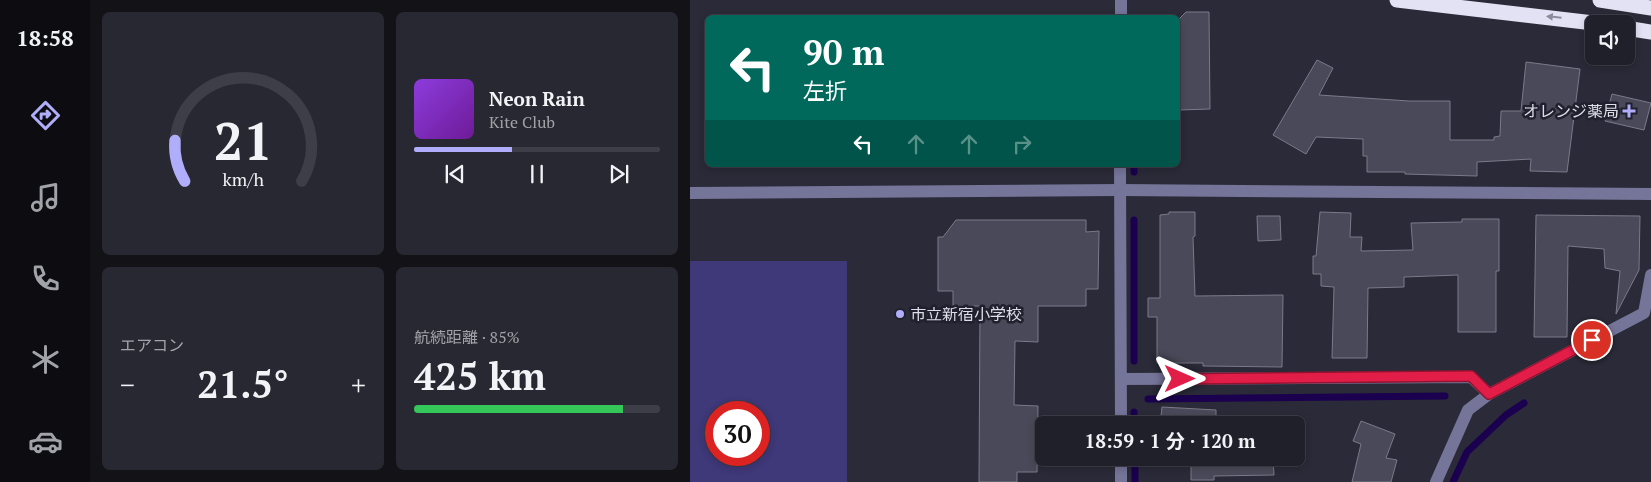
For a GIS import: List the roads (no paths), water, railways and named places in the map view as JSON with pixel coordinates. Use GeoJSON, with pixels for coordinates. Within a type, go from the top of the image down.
{"type":"FeatureCollection","features":[{"type":"Feature","properties":{"kind":"highway"},"geometry":{"type":"LineString","coordinates":[[1397,0],[1585,22]]}},
{"type":"Feature","properties":{"kind":"highway"},"geometry":{"type":"LineString","coordinates":[[1600,0],[1651,8]]}},
{"type":"Feature","properties":{"kind":"highway"},"geometry":{"type":"LineString","coordinates":[[1635,29],[1651,32]]}},
{"type":"Feature","properties":{"kind":"street"},"geometry":{"type":"LineString","coordinates":[[1121,0],[1121,15]]}},
{"type":"Feature","properties":{"kind":"street"},"geometry":{"type":"LineString","coordinates":[[1120,167],[1121,416]]}},
{"type":"Feature","properties":{"kind":"street"},"geometry":{"type":"LineString","coordinates":[[690,193],[1120,190],[1651,194]]}},
{"type":"Feature","properties":{"kind":"street"},"geometry":{"type":"LineString","coordinates":[[1436,482],[1468,410],[1489,394],[1644,313],[1651,275]]}},
{"type":"Feature","properties":{"kind":"street"},"geometry":{"type":"LineString","coordinates":[[1121,379],[1471,376],[1489,394]]}},
{"type":"Feature","properties":{"kind":"street"},"geometry":{"type":"LineString","coordinates":[[1122,466],[1122,482]]}},
{"type":"Feature","properties":{"kind":"waterway"},"geometry":{"type":"LineString","coordinates":[[1134,167],[1134,172]]}},
{"type":"Feature","properties":{"kind":"waterway"},"geometry":{"type":"LineString","coordinates":[[1134,220],[1134,361]]}},
{"type":"Feature","properties":{"kind":"waterway"},"geometry":{"type":"LineString","coordinates":[[1148,399],[1445,396]]}},
{"type":"Feature","properties":{"kind":"waterway"},"geometry":{"type":"LineString","coordinates":[[1453,482],[1467,452],[1506,415],[1524,403]]}},
{"type":"Feature","properties":{"kind":"waterway"},"geometry":{"type":"LineString","coordinates":[[1135,466],[1135,482]]}},
{"type":"Feature","properties":{"kind":"place","name":"オレンジ薬局"},"geometry":{"type":"Point","coordinates":[1629,111]}},
{"type":"Feature","properties":{"kind":"place","name":"市立新宿小学校"},"geometry":{"type":"Point","coordinates":[900,314]}}]}
